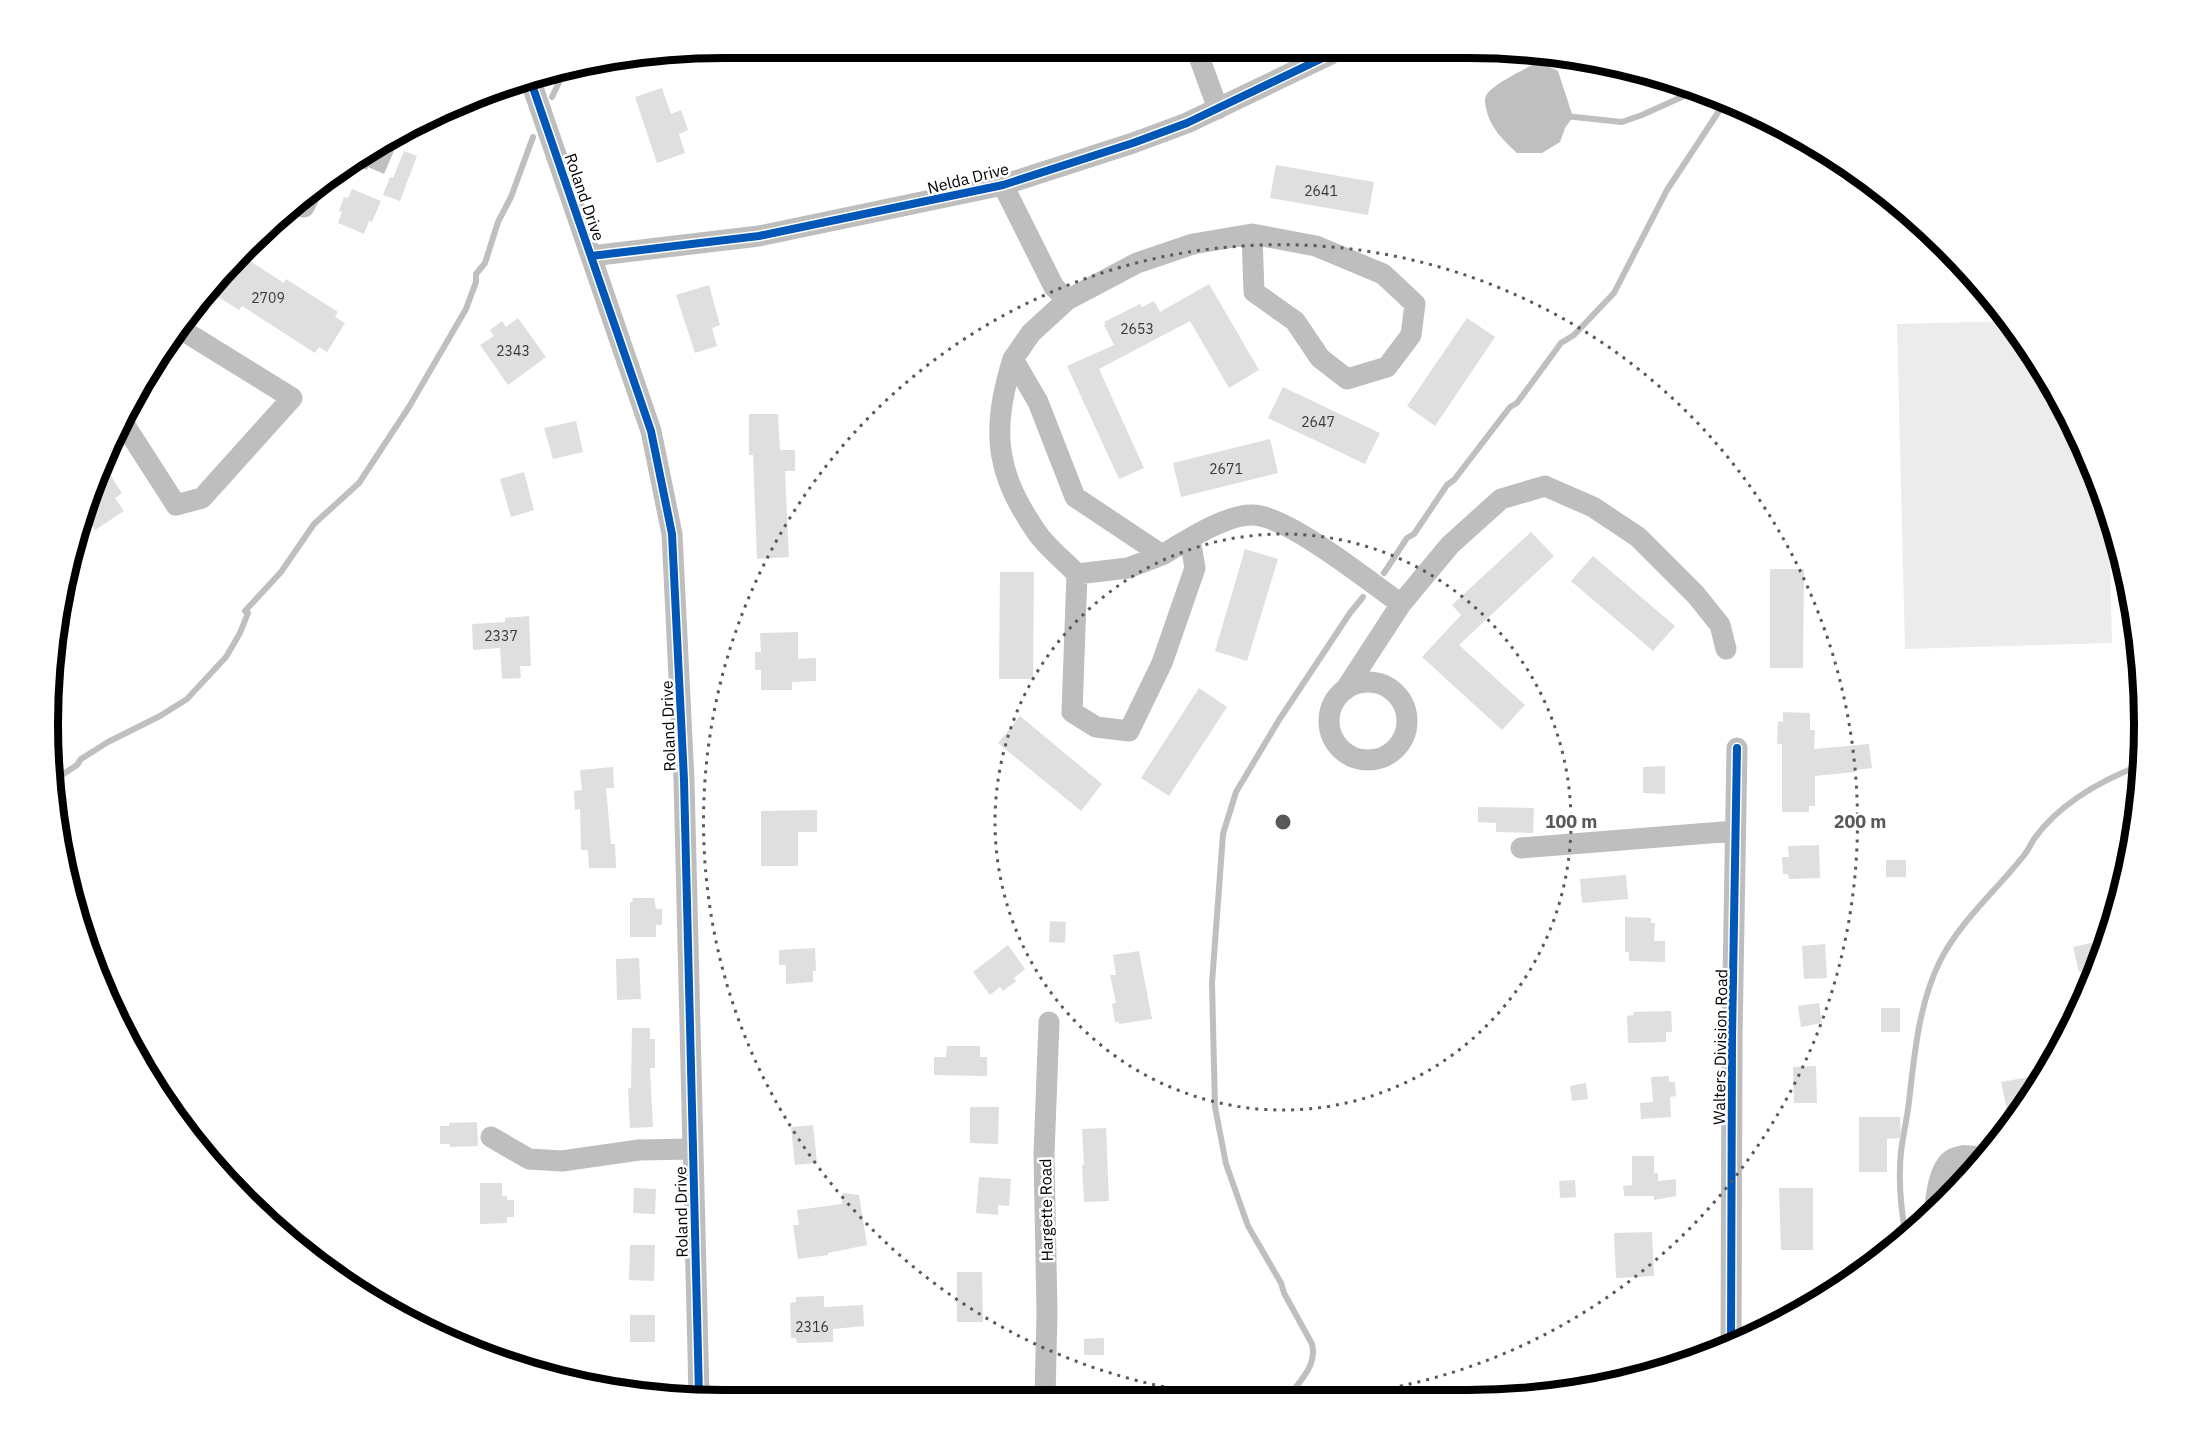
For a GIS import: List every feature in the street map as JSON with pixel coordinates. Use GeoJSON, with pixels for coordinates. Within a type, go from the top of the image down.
{"type":"FeatureCollection","features":[{"type":"Feature","properties":{"kind":"street"},"geometry":{"type":"LineString","coordinates":[[1205,58],[1218,109]]}},
{"type":"Feature","properties":{"kind":"street","name":"Nelda Drive"},"geometry":{"type":"LineString","coordinates":[[591,256],[759,236],[1003,184],[1133,143],[1187,123],[1323,58]]}},
{"type":"Feature","properties":{"kind":"street","name":"Roland Drive"},"geometry":{"type":"LineString","coordinates":[[533,87],[651,430],[672,534],[684,780],[699,1389]]}},
{"type":"Feature","properties":{"kind":"street"},"geometry":{"type":"LineString","coordinates":[[1003,184],[1054,287],[1067,300]]}},
{"type":"Feature","properties":{"kind":"street"},"geometry":{"type":"LineString","coordinates":[[1190,539],[1195,568],[1162,663],[1129,731],[1096,728],[1072,712],[1077,574],[1039,537],[1013,495],[999,451],[1000,417],[1005,384],[1014,359],[1031,333],[1067,300],[1137,263],[1193,244],[1252,234],[1316,246],[1383,274],[1415,304],[1411,335],[1387,367],[1347,379],[1320,358],[1296,321],[1254,292],[1252,234]]}},
{"type":"Feature","properties":{"kind":"street"},"geometry":{"type":"LineString","coordinates":[[127,429],[176,505],[202,498],[292,398],[186,333]]}},
{"type":"Feature","properties":{"kind":"street"},"geometry":{"type":"LineString","coordinates":[[1014,359],[1038,402],[1075,497],[1162,555]]}},
{"type":"Feature","properties":{"kind":"street"},"geometry":{"type":"LineString","coordinates":[[1345,690],[1401,604],[1450,545],[1501,500],[1545,486],[1593,507],[1638,537],[1696,595],[1720,626],[1726,649]]}},
{"type":"Feature","properties":{"kind":"street"},"geometry":{"type":"LineString","coordinates":[[1077,574],[1128,568],[1162,555],[1225,521],[1253,514],[1286,524],[1401,604]]}},
{"type":"Feature","properties":{"kind":"street","name":"Walters Division Road"},"geometry":{"type":"LineString","coordinates":[[1731,1336],[1732,1037],[1737,748]]}},
{"type":"Feature","properties":{"kind":"street"},"geometry":{"type":"LineString","coordinates":[[1521,848],[1735,831]]}},
{"type":"Feature","properties":{"kind":"street","name":"Hargette Road"},"geometry":{"type":"LineString","coordinates":[[1045,1390],[1047,1313],[1044,1155],[1048,1022]]}},
{"type":"Feature","properties":{"kind":"street"},"geometry":{"type":"LineString","coordinates":[[491,1137],[529,1159],[551,1161],[639,1150],[693,1149]]}},
{"type":"Feature","properties":{"kind":"shaded area"},"geometry":{"type":"Polygon","coordinates":[[[1538,62],[1558,71],[1573,117],[1565,128],[1560,142],[1542,153],[1517,153],[1494,128],[1485,104],[1485,97],[1491,90],[1538,62]]]}},
{"type":"Feature","properties":{"kind":"shaded area"},"geometry":{"type":"Polygon","coordinates":[[[397,145],[384,174],[368,167],[367,170],[360,167],[397,145]]]}},
{"type":"Feature","properties":{"kind":"shaded area"},"geometry":{"type":"Polygon","coordinates":[[[1999,321],[2022,354],[2066,430],[2099,510],[2110,545],[2112,643],[1905,649],[1897,324],[1999,321]]]}},
{"type":"Feature","properties":{"kind":"shaded area"},"geometry":{"type":"Polygon","coordinates":[[[1963,1145],[1984,1146],[1925,1209],[1932,1171],[1942,1154],[1949,1149],[1963,1145]]]}},
{"type":"Feature","properties":{"kind":"building"},"geometry":{"type":"Polygon","coordinates":[[[662,88],[671,114],[681,110],[688,130],[679,134],[685,153],[657,163],[635,97],[662,88]]]}},
{"type":"Feature","properties":{"kind":"building"},"geometry":{"type":"Polygon","coordinates":[[[404,151],[417,156],[400,201],[383,195],[404,151]]]}},
{"type":"Feature","properties":{"kind":"building"},"geometry":{"type":"Polygon","coordinates":[[[1276,165],[1374,182],[1368,215],[1270,198],[1276,165]]]}},
{"type":"Feature","properties":{"kind":"building"},"geometry":{"type":"Polygon","coordinates":[[[352,189],[381,201],[364,234],[338,223],[344,197],[348,198],[352,189]]]}},
{"type":"Feature","properties":{"kind":"building"},"geometry":{"type":"Polygon","coordinates":[[[248,260],[284,283],[286,279],[338,312],[335,317],[345,323],[327,352],[319,347],[315,353],[242,306],[239,310],[216,295],[248,260]]]}},
{"type":"Feature","properties":{"kind":"building"},"geometry":{"type":"Polygon","coordinates":[[[1209,284],[1259,370],[1229,388],[1190,321],[1099,369],[1144,468],[1119,479],[1067,366],[1114,345],[1104,322],[1140,304],[1142,307],[1154,301],[1160,312],[1209,284]]]}},
{"type":"Feature","properties":{"kind":"building"},"geometry":{"type":"Polygon","coordinates":[[[709,285],[720,325],[712,328],[717,346],[695,353],[676,295],[709,285]]]}},
{"type":"Feature","properties":{"kind":"building"},"geometry":{"type":"Polygon","coordinates":[[[518,318],[546,357],[508,385],[480,345],[494,336],[490,330],[502,321],[506,327],[518,318]]]}},
{"type":"Feature","properties":{"kind":"building"},"geometry":{"type":"Polygon","coordinates":[[[1467,318],[1495,337],[1435,426],[1407,406],[1467,318]]]}},
{"type":"Feature","properties":{"kind":"building"},"geometry":{"type":"Polygon","coordinates":[[[1283,387],[1380,433],[1365,464],[1268,418],[1283,387]]]}},
{"type":"Feature","properties":{"kind":"building"},"geometry":{"type":"Polygon","coordinates":[[[749,414],[778,414],[780,450],[795,450],[795,471],[785,471],[789,557],[757,559],[753,455],[749,455],[749,414]]]}},
{"type":"Feature","properties":{"kind":"building"},"geometry":{"type":"Polygon","coordinates":[[[576,421],[583,452],[553,459],[544,428],[576,421]]]}},
{"type":"Feature","properties":{"kind":"building"},"geometry":{"type":"Polygon","coordinates":[[[1270,439],[1278,473],[1181,497],[1173,463],[1270,439]]]}},
{"type":"Feature","properties":{"kind":"building"},"geometry":{"type":"Polygon","coordinates":[[[108,472],[122,493],[115,498],[124,511],[95,530],[90,522],[108,472]]]}},
{"type":"Feature","properties":{"kind":"building"},"geometry":{"type":"Polygon","coordinates":[[[524,472],[534,510],[511,517],[500,479],[524,472]]]}},
{"type":"Feature","properties":{"kind":"building"},"geometry":{"type":"Polygon","coordinates":[[[1531,532],[1554,556],[1459,645],[1525,705],[1502,730],[1422,657],[1461,615],[1452,605],[1531,532]]]}},
{"type":"Feature","properties":{"kind":"building"},"geometry":{"type":"Polygon","coordinates":[[[1245,549],[1278,559],[1247,661],[1215,651],[1245,549]]]}},
{"type":"Feature","properties":{"kind":"building"},"geometry":{"type":"Polygon","coordinates":[[[1593,556],[1675,626],[1653,651],[1571,581],[1593,556]]]}},
{"type":"Feature","properties":{"kind":"building"},"geometry":{"type":"Polygon","coordinates":[[[1770,569],[1804,569],[1803,668],[1770,668],[1770,569]]]}},
{"type":"Feature","properties":{"kind":"building"},"geometry":{"type":"Polygon","coordinates":[[[1000,572],[1034,572],[1033,679],[999,679],[1000,572]]]}},
{"type":"Feature","properties":{"kind":"building"},"geometry":{"type":"Polygon","coordinates":[[[529,616],[531,666],[520,666],[521,678],[502,679],[500,648],[473,650],[472,624],[505,622],[505,618],[529,616]]]}},
{"type":"Feature","properties":{"kind":"building"},"geometry":{"type":"Polygon","coordinates":[[[798,632],[798,659],[816,658],[816,681],[792,682],[792,690],[761,690],[761,670],[755,670],[755,652],[761,652],[760,633],[798,632]]]}},
{"type":"Feature","properties":{"kind":"building"},"geometry":{"type":"Polygon","coordinates":[[[1199,688],[1227,707],[1169,796],[1141,778],[1199,688]]]}},
{"type":"Feature","properties":{"kind":"building"},"geometry":{"type":"Polygon","coordinates":[[[1783,712],[1810,713],[1810,730],[1815,730],[1814,749],[1869,744],[1872,768],[1815,776],[1815,806],[1809,806],[1809,812],[1782,812],[1782,744],[1777,744],[1778,721],[1783,722],[1783,712]]]}},
{"type":"Feature","properties":{"kind":"building"},"geometry":{"type":"Polygon","coordinates":[[[1020,716],[1102,784],[1081,811],[998,743],[1020,716]]]}},
{"type":"Feature","properties":{"kind":"building"},"geometry":{"type":"Polygon","coordinates":[[[1665,766],[1665,794],[1643,793],[1643,767],[1665,766]]]}},
{"type":"Feature","properties":{"kind":"building"},"geometry":{"type":"Polygon","coordinates":[[[613,767],[614,788],[606,788],[611,844],[615,844],[616,868],[589,868],[588,850],[581,850],[580,809],[575,810],[574,791],[582,790],[580,770],[613,767]]]}},
{"type":"Feature","properties":{"kind":"building"},"geometry":{"type":"Polygon","coordinates":[[[1478,807],[1534,808],[1533,833],[1496,832],[1496,823],[1478,822],[1478,807]]]}},
{"type":"Feature","properties":{"kind":"building"},"geometry":{"type":"Polygon","coordinates":[[[817,810],[817,832],[798,832],[798,866],[761,866],[761,811],[817,810]]]}},
{"type":"Feature","properties":{"kind":"building"},"geometry":{"type":"Polygon","coordinates":[[[1819,845],[1820,878],[1789,879],[1788,874],[1783,874],[1782,857],[1789,857],[1788,846],[1819,845]]]}},
{"type":"Feature","properties":{"kind":"building"},"geometry":{"type":"Polygon","coordinates":[[[1886,860],[1906,860],[1906,877],[1886,877],[1886,860]]]}},
{"type":"Feature","properties":{"kind":"building"},"geometry":{"type":"Polygon","coordinates":[[[1626,875],[1628,899],[1582,903],[1580,879],[1626,875]]]}},
{"type":"Feature","properties":{"kind":"building"},"geometry":{"type":"Polygon","coordinates":[[[632,898],[654,898],[656,909],[662,909],[662,925],[656,925],[656,937],[630,937],[632,898]]]}},
{"type":"Feature","properties":{"kind":"building"},"geometry":{"type":"Polygon","coordinates":[[[1625,917],[1651,918],[1651,923],[1655,923],[1654,941],[1665,941],[1665,962],[1629,961],[1629,952],[1625,952],[1625,917]]]}},
{"type":"Feature","properties":{"kind":"building"},"geometry":{"type":"Polygon","coordinates":[[[1050,921],[1066,922],[1065,943],[1049,942],[1050,921]]]}},
{"type":"Feature","properties":{"kind":"building"},"geometry":{"type":"Polygon","coordinates":[[[2095,942],[2096,947],[2087,970],[2079,972],[2073,947],[2095,942]]]}},
{"type":"Feature","properties":{"kind":"building"},"geometry":{"type":"Polygon","coordinates":[[[1825,944],[1827,978],[1804,979],[1802,946],[1825,944]]]}},
{"type":"Feature","properties":{"kind":"building"},"geometry":{"type":"Polygon","coordinates":[[[1008,945],[1025,969],[1014,978],[1016,981],[1003,991],[1000,987],[990,995],[973,972],[1008,945]]]}},
{"type":"Feature","properties":{"kind":"building"},"geometry":{"type":"Polygon","coordinates":[[[815,948],[816,971],[813,971],[813,982],[786,984],[786,965],[779,965],[779,950],[815,948]]]}},
{"type":"Feature","properties":{"kind":"building"},"geometry":{"type":"Polygon","coordinates":[[[1139,951],[1152,1019],[1119,1024],[1115,1022],[1112,1004],[1116,1003],[1110,975],[1116,975],[1113,955],[1139,951]]]}},
{"type":"Feature","properties":{"kind":"building"},"geometry":{"type":"Polygon","coordinates":[[[639,958],[641,999],[617,1000],[616,959],[639,958]]]}},
{"type":"Feature","properties":{"kind":"building"},"geometry":{"type":"Polygon","coordinates":[[[1819,1003],[1822,1023],[1801,1027],[1798,1006],[1819,1003]]]}},
{"type":"Feature","properties":{"kind":"building"},"geometry":{"type":"Polygon","coordinates":[[[1881,1008],[1900,1008],[1900,1032],[1881,1032],[1881,1008]]]}},
{"type":"Feature","properties":{"kind":"building"},"geometry":{"type":"Polygon","coordinates":[[[1671,1011],[1672,1032],[1666,1032],[1666,1042],[1628,1043],[1627,1016],[1634,1015],[1633,1012],[1671,1011]]]}},
{"type":"Feature","properties":{"kind":"building"},"geometry":{"type":"Polygon","coordinates":[[[632,1028],[650,1028],[650,1039],[655,1039],[655,1068],[650,1068],[653,1127],[630,1128],[628,1088],[631,1088],[632,1028]]]}},
{"type":"Feature","properties":{"kind":"building"},"geometry":{"type":"Polygon","coordinates":[[[947,1046],[980,1046],[980,1057],[987,1057],[987,1076],[934,1075],[934,1057],[946,1057],[947,1046]]]}},
{"type":"Feature","properties":{"kind":"building"},"geometry":{"type":"Polygon","coordinates":[[[1816,1066],[1817,1103],[1794,1103],[1793,1067],[1816,1066]]]}},
{"type":"Feature","properties":{"kind":"building"},"geometry":{"type":"Polygon","coordinates":[[[1669,1076],[1669,1082],[1675,1082],[1676,1096],[1670,1097],[1671,1117],[1641,1119],[1640,1103],[1653,1102],[1651,1077],[1669,1076]]]}},
{"type":"Feature","properties":{"kind":"building"},"geometry":{"type":"Polygon","coordinates":[[[2029,1077],[2030,1082],[2008,1115],[2001,1082],[2029,1077]]]}},
{"type":"Feature","properties":{"kind":"building"},"geometry":{"type":"Polygon","coordinates":[[[1586,1083],[1588,1099],[1572,1101],[1570,1086],[1586,1083]]]}},
{"type":"Feature","properties":{"kind":"building"},"geometry":{"type":"Polygon","coordinates":[[[970,1107],[999,1107],[998,1144],[970,1143],[970,1107]]]}},
{"type":"Feature","properties":{"kind":"building"},"geometry":{"type":"Polygon","coordinates":[[[1859,1117],[1900,1117],[1901,1138],[1887,1139],[1887,1172],[1859,1172],[1859,1117]]]}},
{"type":"Feature","properties":{"kind":"building"},"geometry":{"type":"Polygon","coordinates":[[[477,1122],[478,1146],[450,1147],[450,1144],[440,1144],[440,1126],[449,1126],[449,1123],[477,1122]]]}},
{"type":"Feature","properties":{"kind":"building"},"geometry":{"type":"Polygon","coordinates":[[[813,1125],[817,1163],[795,1165],[791,1127],[813,1125]]]}},
{"type":"Feature","properties":{"kind":"building"},"geometry":{"type":"Polygon","coordinates":[[[1106,1128],[1109,1201],[1084,1202],[1082,1129],[1106,1128]]]}},
{"type":"Feature","properties":{"kind":"building"},"geometry":{"type":"Polygon","coordinates":[[[1632,1156],[1654,1156],[1654,1173],[1658,1173],[1658,1181],[1676,1179],[1676,1196],[1654,1200],[1654,1196],[1624,1196],[1623,1186],[1632,1185],[1632,1156]]]}},
{"type":"Feature","properties":{"kind":"building"},"geometry":{"type":"Polygon","coordinates":[[[979,1177],[1011,1179],[1009,1206],[998,1205],[998,1215],[976,1213],[979,1177]]]}},
{"type":"Feature","properties":{"kind":"building"},"geometry":{"type":"Polygon","coordinates":[[[1575,1180],[1576,1197],[1560,1198],[1559,1181],[1575,1180]]]}},
{"type":"Feature","properties":{"kind":"building"},"geometry":{"type":"Polygon","coordinates":[[[480,1183],[502,1183],[502,1196],[507,1196],[507,1200],[514,1200],[514,1217],[507,1217],[507,1223],[480,1224],[480,1183]]]}},
{"type":"Feature","properties":{"kind":"building"},"geometry":{"type":"Polygon","coordinates":[[[634,1188],[656,1189],[655,1214],[633,1213],[634,1188]]]}},
{"type":"Feature","properties":{"kind":"building"},"geometry":{"type":"Polygon","coordinates":[[[1779,1188],[1813,1188],[1813,1250],[1781,1250],[1779,1188]]]}},
{"type":"Feature","properties":{"kind":"building"},"geometry":{"type":"Polygon","coordinates":[[[843,1193],[859,1195],[867,1245],[828,1253],[828,1255],[798,1259],[793,1225],[799,1225],[797,1210],[842,1204],[843,1193]]]}},
{"type":"Feature","properties":{"kind":"building"},"geometry":{"type":"Polygon","coordinates":[[[1652,1232],[1654,1276],[1616,1278],[1614,1233],[1652,1232]]]}},
{"type":"Feature","properties":{"kind":"building"},"geometry":{"type":"Polygon","coordinates":[[[630,1245],[655,1245],[654,1281],[629,1280],[630,1245]]]}},
{"type":"Feature","properties":{"kind":"building"},"geometry":{"type":"Polygon","coordinates":[[[957,1272],[982,1272],[983,1322],[957,1322],[957,1272]]]}},
{"type":"Feature","properties":{"kind":"building"},"geometry":{"type":"Polygon","coordinates":[[[824,1296],[824,1307],[863,1305],[864,1326],[833,1329],[833,1342],[797,1343],[796,1338],[791,1338],[790,1303],[796,1302],[796,1297],[824,1296]]]}},
{"type":"Feature","properties":{"kind":"building"},"geometry":{"type":"Polygon","coordinates":[[[630,1315],[655,1315],[655,1342],[630,1342],[630,1315]]]}},
{"type":"Feature","properties":{"kind":"building"},"geometry":{"type":"Polygon","coordinates":[[[1104,1338],[1104,1355],[1084,1355],[1084,1339],[1104,1338]]]}},
{"type":"Feature","properties":{"kind":"waterway"},"geometry":{"type":"LineString","coordinates":[[552,97],[561,79]]}},
{"type":"Feature","properties":{"kind":"waterway"},"geometry":{"type":"LineString","coordinates":[[1565,116],[1622,122],[1686,95]]}},
{"type":"Feature","properties":{"kind":"waterway"},"geometry":{"type":"LineString","coordinates":[[1384,573],[1447,485],[1454,480],[1510,407],[1517,403],[1561,343],[1574,335],[1614,293],[1667,190],[1721,108]]}},
{"type":"Feature","properties":{"kind":"waterway"},"geometry":{"type":"LineString","coordinates":[[61,776],[77,765],[81,759],[108,742],[160,716],[187,699],[226,657],[240,633],[248,613],[245,611],[281,572],[314,524],[359,483],[409,407],[466,309],[476,282],[476,274],[485,263],[498,222],[511,197],[533,137]]}},
{"type":"Feature","properties":{"kind":"waterway"},"geometry":{"type":"LineString","coordinates":[[1294,1390],[1311,1364],[1312,1344],[1284,1293],[1281,1283],[1248,1226],[1226,1164],[1215,1107],[1212,983],[1223,834],[1236,792],[1279,720],[1363,597]]}},
{"type":"Feature","properties":{"kind":"waterway"},"geometry":{"type":"LineString","coordinates":[[1905,1228],[1901,1195],[1901,1152],[1922,1012],[1940,961],[1958,932],[2014,867],[2044,826],[2082,795],[2133,768]]}},
{"type":"Feature","properties":{"kind":"cycle path"},"geometry":{"type":"LineString","coordinates":[[591,256],[759,236],[1003,185],[1187,123],[1323,58]]}},
{"type":"Feature","properties":{"kind":"cycle path"},"geometry":{"type":"LineString","coordinates":[[533,87],[651,431],[672,534],[684,780],[699,1389]]}},
{"type":"Feature","properties":{"kind":"cycle path"},"geometry":{"type":"LineString","coordinates":[[1731,1336],[1732,1037],[1737,748]]}}]}
